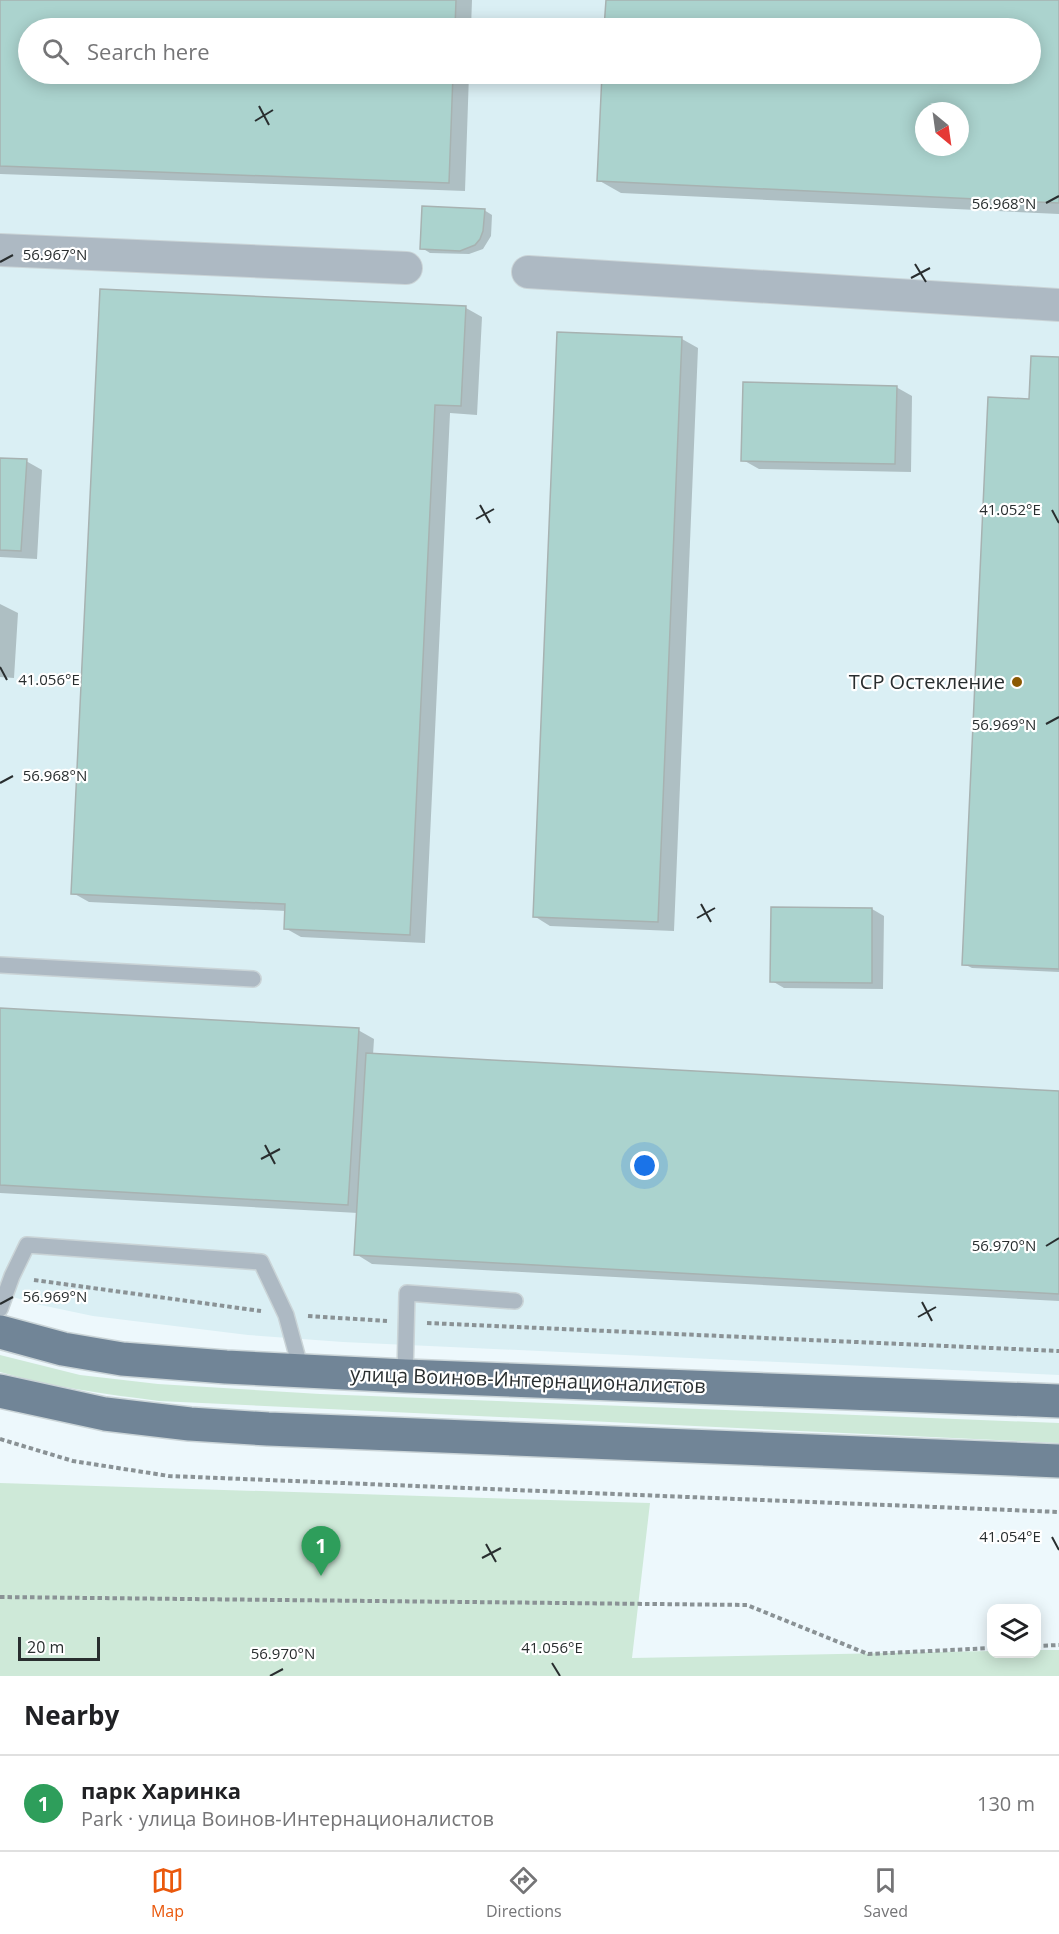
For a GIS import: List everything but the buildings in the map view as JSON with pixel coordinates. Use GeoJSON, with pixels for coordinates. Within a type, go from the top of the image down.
{"type":"FeatureCollection","features":[{"type":"Feature","properties":{"kind":"main road","name":"улица Воинов-Интернационалистов"},"geometry":{"type":"LineString","coordinates":[[0,1332],[63,1349],[122,1359],[405,1376],[1059,1401]]}},
{"type":"Feature","properties":{"kind":"main road"},"geometry":{"type":"LineString","coordinates":[[0,1391],[105,1414],[190,1424],[1059,1461]]}},
{"type":"Feature","properties":{"kind":"street"},"geometry":{"type":"LineString","coordinates":[[0,250],[406,268]]}},
{"type":"Feature","properties":{"kind":"street"},"geometry":{"type":"LineString","coordinates":[[528,272],[1059,304]]}},
{"type":"Feature","properties":{"kind":"lane"},"geometry":{"type":"LineString","coordinates":[[0,965],[253,979]]}},
{"type":"Feature","properties":{"kind":"lane"},"geometry":{"type":"LineString","coordinates":[[0,1309],[27,1245],[261,1262],[286,1315],[301,1370]]}},
{"type":"Feature","properties":{"kind":"lane"},"geometry":{"type":"LineString","coordinates":[[405,1376],[407,1293],[515,1301]]}},
{"type":"Feature","properties":{"kind":"path"},"geometry":{"type":"LineString","coordinates":[[12,1276],[118,1292],[212,1302],[286,1315],[405,1323],[1059,1351]]}},
{"type":"Feature","properties":{"kind":"path"},"geometry":{"type":"LineString","coordinates":[[0,1439],[73,1461],[169,1476],[1059,1512]]}},
{"type":"Feature","properties":{"kind":"path"},"geometry":{"type":"LineString","coordinates":[[0,1597],[747,1605],[868,1654],[987,1648]]}},
{"type":"Feature","properties":{"kind":"path"},"geometry":{"type":"LineString","coordinates":[[1041,1646],[1059,1645]]}},
{"type":"Feature","properties":{"kind":"shaded area"},"geometry":{"type":"Polygon","coordinates":[[[0,0],[1059,0],[1059,1375],[343,1342],[248,1335],[93,1316],[36,1304],[0,1293],[0,0]]]}},
{"type":"Feature","properties":{"kind":"green space"},"geometry":{"type":"Polygon","coordinates":[[[0,1355],[80,1375],[158,1384],[320,1394],[1059,1423],[1059,1443],[159,1401],[59,1386],[0,1372],[0,1355]]]}},
{"type":"Feature","properties":{"kind":"green space"},"geometry":{"type":"Polygon","coordinates":[[[0,1483],[650,1503],[632,1658],[987,1651],[987,1658],[1041,1658],[1041,1650],[1059,1650],[1059,1676],[0,1676],[0,1483]]]}},
{"type":"Feature","properties":{"kind":"place","name":"ТСР Остекление"},"geometry":{"type":"Point","coordinates":[1017,682]}},
{"type":"Feature","properties":{"kind":"place","name":"парк Харинка"},"geometry":{"type":"Point","coordinates":[321,1576]}}]}
